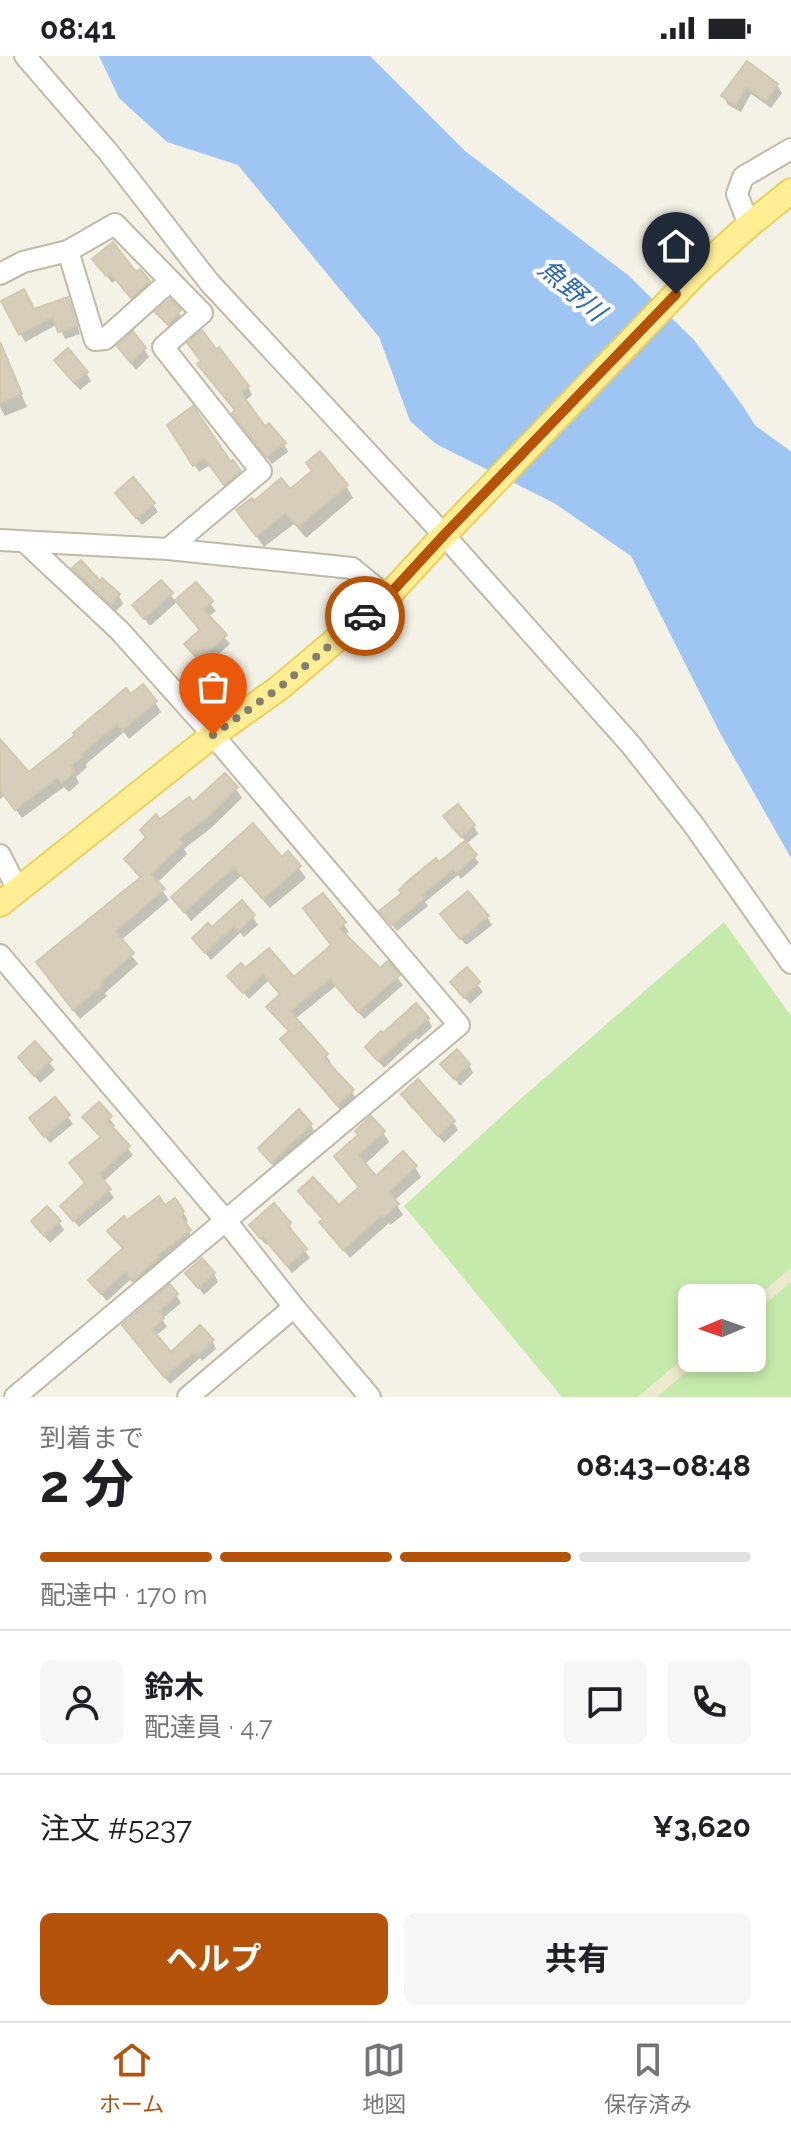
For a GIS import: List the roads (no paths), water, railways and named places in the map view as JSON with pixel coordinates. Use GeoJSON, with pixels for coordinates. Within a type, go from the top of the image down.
{"type":"FeatureCollection","features":[{"type":"Feature","properties":{"kind":"main road"},"geometry":{"type":"LineString","coordinates":[[9,897],[213,735],[279,688],[387,597],[697,272],[791,191]]}},
{"type":"Feature","properties":{"kind":"street"},"geometry":{"type":"LineString","coordinates":[[25,56],[109,153],[209,282],[444,535],[631,745],[693,824],[791,963]]}},
{"type":"Feature","properties":{"kind":"street"},"geometry":{"type":"LineString","coordinates":[[749,225],[737,194],[743,177],[791,149]]}},
{"type":"Feature","properties":{"kind":"street"},"geometry":{"type":"LineString","coordinates":[[0,274],[23,262],[68,251],[115,224],[202,313],[163,347],[261,471],[168,549]]}},
{"type":"Feature","properties":{"kind":"street"},"geometry":{"type":"LineString","coordinates":[[68,251],[95,340],[105,339],[170,281]]}},
{"type":"Feature","properties":{"kind":"street"},"geometry":{"type":"LineString","coordinates":[[0,540],[168,549],[352,568],[387,597]]}},
{"type":"Feature","properties":{"kind":"street"},"geometry":{"type":"LineString","coordinates":[[15,1397],[459,1025],[213,735],[119,630],[26,543]]}},
{"type":"Feature","properties":{"kind":"street"},"geometry":{"type":"LineString","coordinates":[[0,855],[9,897]]}},
{"type":"Feature","properties":{"kind":"street"},"geometry":{"type":"LineString","coordinates":[[0,955],[226,1221],[370,1397]]}},
{"type":"Feature","properties":{"kind":"street"},"geometry":{"type":"LineString","coordinates":[[188,1397],[294,1307]]}},
{"type":"Feature","properties":{"kind":"water","name":"魚野川"},"geometry":{"type":"Polygon","coordinates":[[[99,56],[370,56],[465,151],[628,275],[694,340],[743,406],[791,483],[791,858],[720,733],[631,556],[554,503],[436,444],[410,421],[379,337],[238,165],[167,142],[119,98],[99,56]]]}},
{"type":"Feature","properties":{"kind":"waterway"},"geometry":{"type":"LineString","coordinates":[[744,436],[791,470]]}}]}
